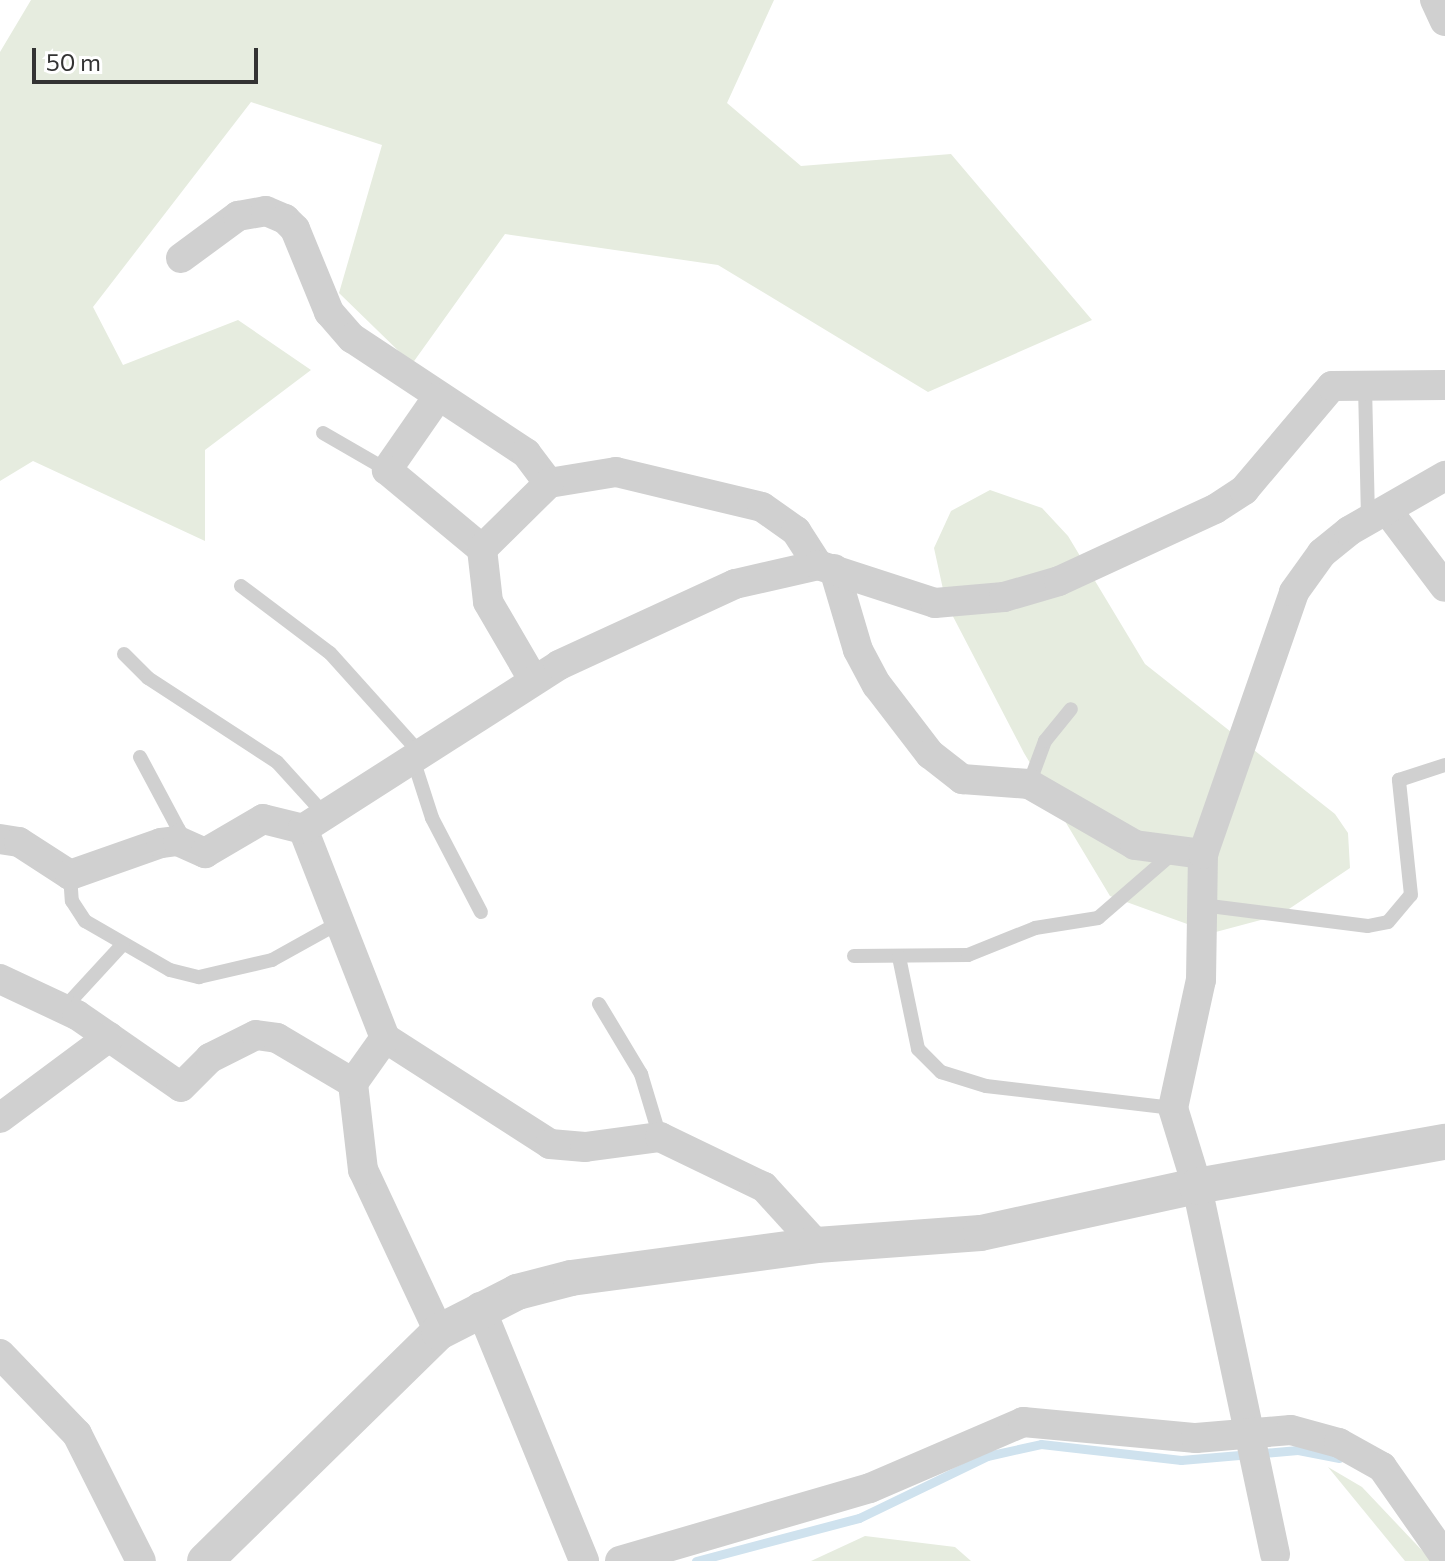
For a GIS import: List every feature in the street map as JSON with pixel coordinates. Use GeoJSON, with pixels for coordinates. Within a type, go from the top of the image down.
{"type":"FeatureCollection","features":[{"type":"Feature","properties":{"kind":"street"},"geometry":{"type":"LineString","coordinates":[[1435,0],[1445,21]]}},
{"type":"Feature","properties":{"kind":"street"},"geometry":{"type":"LineString","coordinates":[[181,258],[238,216],[266,211],[285,219],[340,326],[437,398],[526,453],[549,483]]}},
{"type":"Feature","properties":{"kind":"street"},"geometry":{"type":"LineString","coordinates":[[0,839],[19,842],[70,875],[178,841],[205,853],[263,819],[314,822],[534,681],[735,584],[826,567],[935,603],[1004,597],[1059,581],[1215,509],[1244,490],[1332,386],[1445,385]]}},
{"type":"Feature","properties":{"kind":"street"},"geometry":{"type":"LineString","coordinates":[[437,398],[387,470],[482,549],[488,602],[534,681]]}},
{"type":"Feature","properties":{"kind":"street"},"geometry":{"type":"LineString","coordinates":[[482,549],[549,483],[616,472],[747,503],[796,531],[826,567],[858,650],[877,685],[930,754],[962,779],[1029,784],[1111,834],[1172,854],[1203,854]]}},
{"type":"Feature","properties":{"kind":"street"},"geometry":{"type":"LineString","coordinates":[[1275,1554],[1253,1436],[1197,1186],[1173,1108],[1201,980],[1203,854],[1294,592],[1322,553],[1378,515],[1445,476]]}},
{"type":"Feature","properties":{"kind":"street"},"geometry":{"type":"LineString","coordinates":[[1378,515],[1445,587]]}},
{"type":"Feature","properties":{"kind":"street"},"geometry":{"type":"LineString","coordinates":[[314,822],[343,921],[385,1038],[550,1144],[585,1147],[660,1137],[764,1187],[817,1245]]}},
{"type":"Feature","properties":{"kind":"street"},"geometry":{"type":"LineString","coordinates":[[0,979],[64,1008],[181,1087],[210,1058],[256,1035],[277,1038],[353,1083]]}},
{"type":"Feature","properties":{"kind":"street"},"geometry":{"type":"LineString","coordinates":[[0,1118],[109,1037]]}},
{"type":"Feature","properties":{"kind":"street"},"geometry":{"type":"LineString","coordinates":[[385,1038],[353,1083],[363,1170],[439,1332]]}},
{"type":"Feature","properties":{"kind":"street"},"geometry":{"type":"LineString","coordinates":[[205,1561],[439,1332],[480,1307],[571,1278],[817,1245],[981,1233],[1197,1186],[1445,1142]]}},
{"type":"Feature","properties":{"kind":"street"},"geometry":{"type":"LineString","coordinates":[[480,1307],[584,1561]]}},
{"type":"Feature","properties":{"kind":"street"},"geometry":{"type":"LineString","coordinates":[[0,1354],[77,1434],[141,1561]]}},
{"type":"Feature","properties":{"kind":"street"},"geometry":{"type":"LineString","coordinates":[[620,1561],[870,1488],[1023,1422],[1196,1438],[1253,1436],[1291,1430],[1339,1443],[1382,1467],[1445,1557]]}},
{"type":"Feature","properties":{"kind":"lane"},"geometry":{"type":"LineString","coordinates":[[1365,386],[1378,515]]}},
{"type":"Feature","properties":{"kind":"lane"},"geometry":{"type":"LineString","coordinates":[[323,433],[387,470]]}},
{"type":"Feature","properties":{"kind":"lane"},"geometry":{"type":"LineString","coordinates":[[241,586],[330,653],[417,756],[432,818],[481,912]]}},
{"type":"Feature","properties":{"kind":"lane"},"geometry":{"type":"LineString","coordinates":[[124,654],[148,678],[277,762],[314,822]]}},
{"type":"Feature","properties":{"kind":"lane"},"geometry":{"type":"LineString","coordinates":[[1029,784],[1045,741],[1071,709]]}},
{"type":"Feature","properties":{"kind":"lane"},"geometry":{"type":"LineString","coordinates":[[140,757],[179,830],[178,841]]}},
{"type":"Feature","properties":{"kind":"lane"},"geometry":{"type":"LineString","coordinates":[[1202,905],[1368,926],[1388,922],[1411,895],[1399,780],[1445,765]]}},
{"type":"Feature","properties":{"kind":"lane"},"geometry":{"type":"LineString","coordinates":[[854,956],[968,955],[1035,928],[1098,918],[1172,854]]}},
{"type":"Feature","properties":{"kind":"lane"},"geometry":{"type":"LineString","coordinates":[[70,875],[72,901],[85,921],[170,970],[212,976],[272,960],[343,921]]}},
{"type":"Feature","properties":{"kind":"lane"},"geometry":{"type":"LineString","coordinates":[[64,1008],[123,944]]}},
{"type":"Feature","properties":{"kind":"lane"},"geometry":{"type":"LineString","coordinates":[[899,957],[918,1049],[941,1072],[986,1086],[1173,1108]]}},
{"type":"Feature","properties":{"kind":"lane"},"geometry":{"type":"LineString","coordinates":[[599,1004],[641,1074],[660,1137]]}},
{"type":"Feature","properties":{"kind":"shaded area"},"geometry":{"type":"Polygon","coordinates":[[[31,0],[774,0],[727,103],[801,166],[951,154],[1092,320],[928,392],[718,265],[505,234],[412,364],[339,293],[382,145],[251,102],[93,307],[123,365],[238,320],[311,370],[205,450],[205,541],[33,461],[0,481],[0,52],[31,0]]]}},
{"type":"Feature","properties":{"kind":"shaded area"},"geometry":{"type":"Polygon","coordinates":[[[990,490],[1042,508],[1068,536],[1145,664],[1335,814],[1348,833],[1350,868],[1280,915],[1212,933],[1110,896],[1024,753],[946,603],[934,548],[951,511],[990,490]]]}},
{"type":"Feature","properties":{"kind":"shaded area"},"geometry":{"type":"Polygon","coordinates":[[[1328,1467],[1362,1487],[1432,1561],[1405,1561],[1328,1467]]]}},
{"type":"Feature","properties":{"kind":"shaded area"},"geometry":{"type":"Polygon","coordinates":[[[865,1536],[955,1547],[971,1561],[811,1561],[865,1536]]]}},
{"type":"Feature","properties":{"kind":"waterway"},"geometry":{"type":"LineString","coordinates":[[696,1561],[859,1518],[987,1456],[1041,1444],[1181,1460],[1298,1450],[1339,1458]]}}]}
